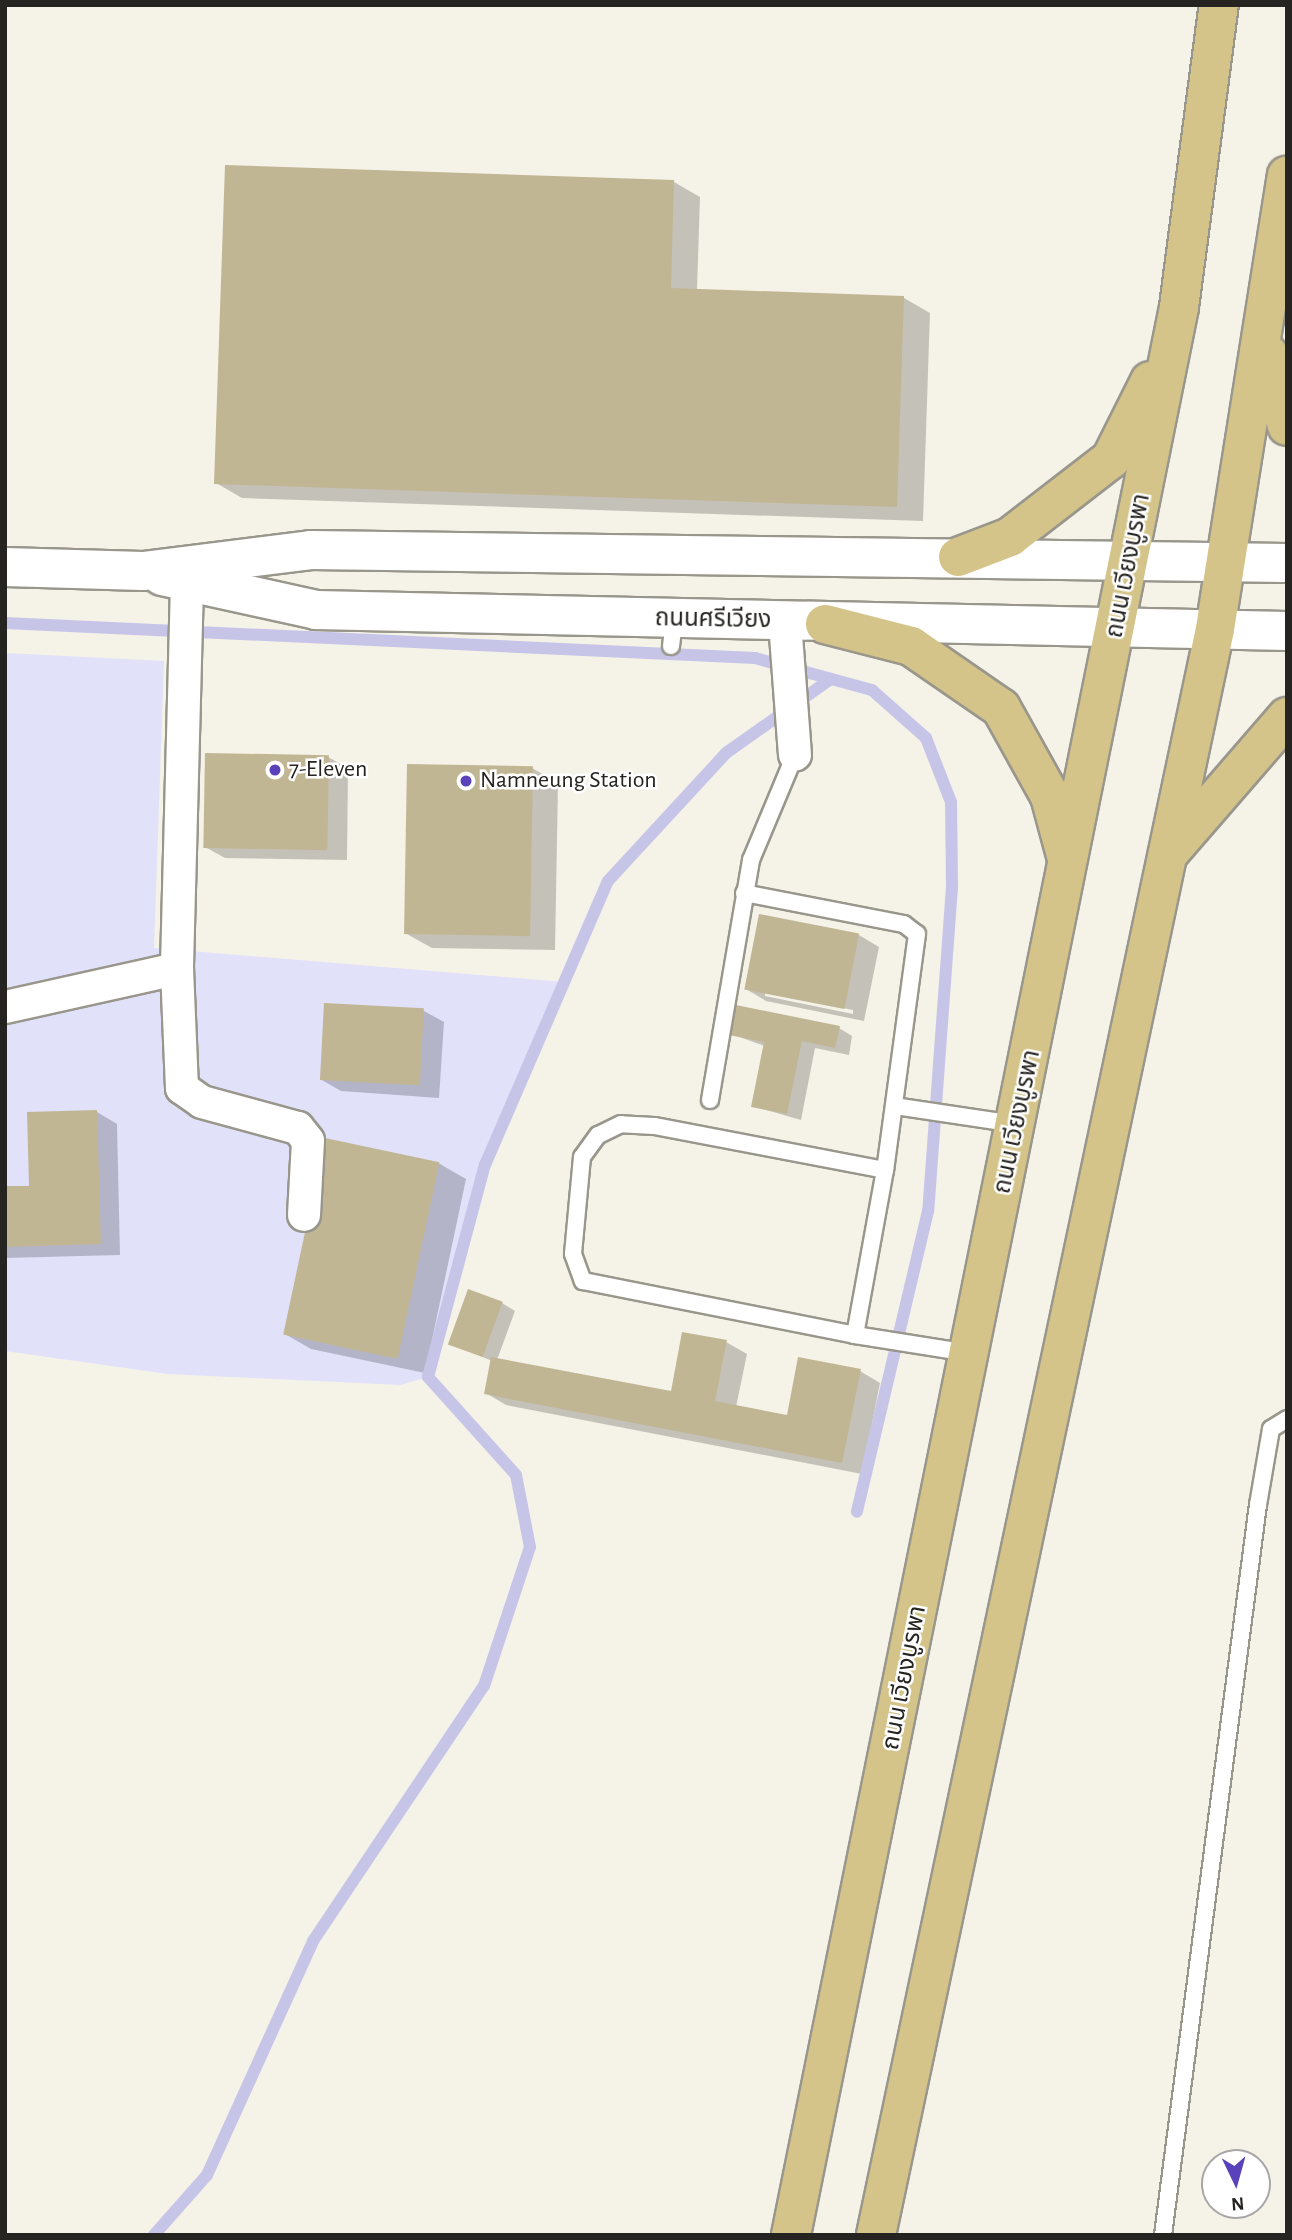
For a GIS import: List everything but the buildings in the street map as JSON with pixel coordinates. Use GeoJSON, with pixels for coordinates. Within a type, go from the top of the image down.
{"type":"FeatureCollection","features":[{"type":"Feature","properties":{"kind":"main road","name":"ถนน เวียงบูรพา"},"geometry":{"type":"LineString","coordinates":[[792,2235],[969,1353],[1000,1123],[1069,868],[1179,307],[1219,5]]}},
{"type":"Feature","properties":{"kind":"main road"},"geometry":{"type":"LineString","coordinates":[[876,2235],[1163,860],[1215,629],[1287,176]]}},
{"type":"Feature","properties":{"kind":"main road"},"geometry":{"type":"LineString","coordinates":[[958,557],[1010,537],[1111,459],[1140,406],[1179,307]]}},
{"type":"Feature","properties":{"kind":"main road"},"geometry":{"type":"LineString","coordinates":[[1266,307],[1269,353],[1287,426]]}},
{"type":"Feature","properties":{"kind":"main road","name":"ถนนศรีเวียง"},"geometry":{"type":"LineString","coordinates":[[5,567],[143,571],[311,550],[1130,558],[1287,563]]}},
{"type":"Feature","properties":{"kind":"main road","name":"ถนนศรีเวียง"},"geometry":{"type":"LineString","coordinates":[[143,571],[187,584],[316,610],[450,625],[787,636],[825,624],[1287,631]]}},
{"type":"Feature","properties":{"kind":"main road"},"geometry":{"type":"LineString","coordinates":[[825,624],[912,646],[1001,708],[1050,796],[1069,868]]}},
{"type":"Feature","properties":{"kind":"main road"},"geometry":{"type":"LineString","coordinates":[[1163,860],[1287,717]]}},
{"type":"Feature","properties":{"kind":"street"},"geometry":{"type":"LineString","coordinates":[[187,584],[177,969],[183,1088],[202,1102],[298,1128],[309,1142],[304,1214]]}},
{"type":"Feature","properties":{"kind":"street"},"geometry":{"type":"LineString","coordinates":[[787,636],[795,755]]}},
{"type":"Feature","properties":{"kind":"street"},"geometry":{"type":"LineString","coordinates":[[5,1007],[177,969]]}},
{"type":"Feature","properties":{"kind":"lane"},"geometry":{"type":"LineString","coordinates":[[710,1100],[744,893],[795,755]]}},
{"type":"Feature","properties":{"kind":"lane"},"geometry":{"type":"LineString","coordinates":[[744,893],[904,925],[917,934],[895,1106],[855,1335]]}},
{"type":"Feature","properties":{"kind":"lane"},"geometry":{"type":"LineString","coordinates":[[895,1106],[1000,1123]]}},
{"type":"Feature","properties":{"kind":"lane"},"geometry":{"type":"LineString","coordinates":[[885,1170],[621,1124],[598,1135],[582,1157],[573,1255],[583,1281],[855,1335],[969,1353]]}},
{"type":"Feature","properties":{"kind":"lane"},"geometry":{"type":"LineString","coordinates":[[1163,2235],[1258,1505],[1271,1429],[1287,1419]]}},
{"type":"Feature","properties":{"kind":"shaded area"},"geometry":{"type":"Polygon","coordinates":[[[5,653],[164,661],[154,948],[564,982],[485,1165],[428,1377],[400,1385],[168,1374],[5,1351],[5,653]]]}},
{"type":"Feature","properties":{"kind":"waterway"},"geometry":{"type":"LineString","coordinates":[[5,623],[755,658],[872,690],[926,738],[951,802],[952,887],[928,1211],[857,1512]]}},
{"type":"Feature","properties":{"kind":"waterway"},"geometry":{"type":"LineString","coordinates":[[154,2235],[207,2175],[313,1941],[484,1686],[530,1547],[516,1475],[428,1377],[485,1165],[608,881],[726,753],[831,679]]}},
{"type":"Feature","properties":{"kind":"place","name":"7-Eleven"},"geometry":{"type":"Point","coordinates":[275,770]}},
{"type":"Feature","properties":{"kind":"place","name":"Namneung Station"},"geometry":{"type":"Point","coordinates":[466,781]}}]}
